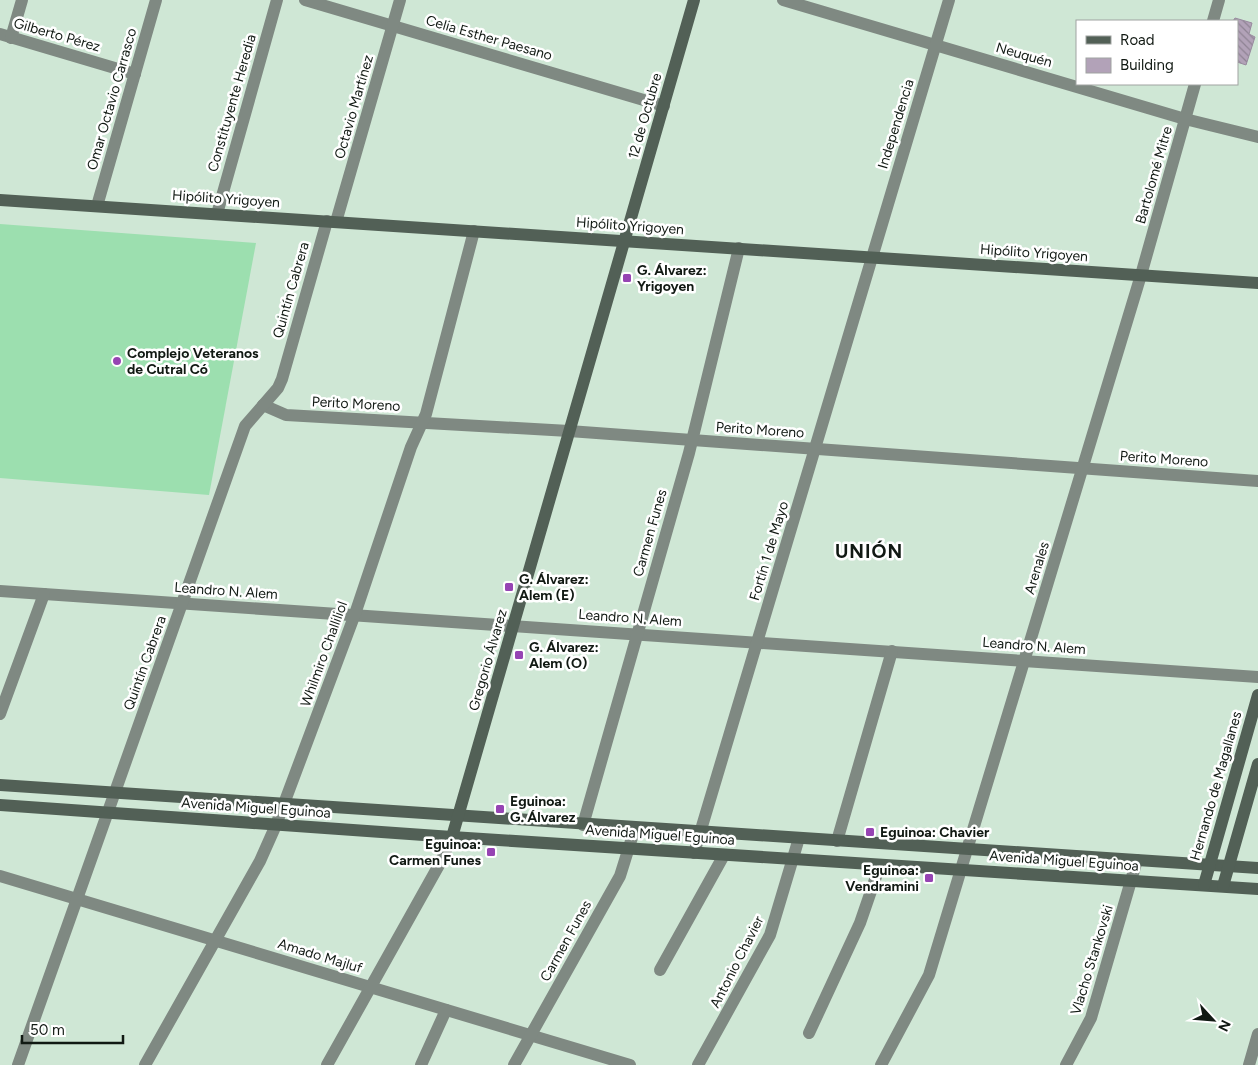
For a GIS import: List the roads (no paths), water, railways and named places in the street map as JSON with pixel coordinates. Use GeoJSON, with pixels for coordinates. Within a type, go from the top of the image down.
{"type":"FeatureCollection","features":[{"type":"Feature","properties":{"kind":"main road","name":"12 de Octubre"},"geometry":{"type":"LineString","coordinates":[[625,241],[694,0]]}},
{"type":"Feature","properties":{"kind":"main road","name":"Hipólito Yrigoyen"},"geometry":{"type":"LineString","coordinates":[[0,200],[1258,283]]}},
{"type":"Feature","properties":{"kind":"main road","name":"Gregorio Álvarez"},"geometry":{"type":"LineString","coordinates":[[452,837],[625,241]]}},
{"type":"Feature","properties":{"kind":"main road","name":"Hernando de Magallanes"},"geometry":{"type":"LineString","coordinates":[[1204,885],[1258,695]]}},
{"type":"Feature","properties":{"kind":"main road"},"geometry":{"type":"LineString","coordinates":[[1223,886],[1258,764]]}},
{"type":"Feature","properties":{"kind":"main road","name":"Avenida Miguel Eguinoa"},"geometry":{"type":"LineString","coordinates":[[0,785],[458,817],[1258,868]]}},
{"type":"Feature","properties":{"kind":"main road","name":"Avenida Miguel Eguinoa"},"geometry":{"type":"LineString","coordinates":[[0,805],[452,837],[1258,889]]}},
{"type":"Feature","properties":{"kind":"street"},"geometry":{"type":"LineString","coordinates":[[6,36],[22,0]]}},
{"type":"Feature","properties":{"kind":"street","name":"Omar Octavio Carrasco"},"geometry":{"type":"LineString","coordinates":[[97,206],[156,0]]}},
{"type":"Feature","properties":{"kind":"street","name":"Constituyente Heredia"},"geometry":{"type":"LineString","coordinates":[[217,214],[277,0]]}},
{"type":"Feature","properties":{"kind":"street","name":"Celia Esther Paesano"},"geometry":{"type":"LineString","coordinates":[[305,0],[664,106]]}},
{"type":"Feature","properties":{"kind":"street","name":"Octavio Martínez"},"geometry":{"type":"LineString","coordinates":[[332,222],[400,0]]}},
{"type":"Feature","properties":{"kind":"street","name":"Neuquén"},"geometry":{"type":"LineString","coordinates":[[783,0],[1185,118],[1258,137]]}},
{"type":"Feature","properties":{"kind":"street","name":"Independencia"},"geometry":{"type":"LineString","coordinates":[[872,257],[949,0]]}},
{"type":"Feature","properties":{"kind":"street"},"geometry":{"type":"LineString","coordinates":[[1213,20],[1220,0]]}},
{"type":"Feature","properties":{"kind":"street","name":"Gilberto Pérez"},"geometry":{"type":"LineString","coordinates":[[6,36],[135,74]]}},
{"type":"Feature","properties":{"kind":"street","name":"Bartolomé Mitre"},"geometry":{"type":"LineString","coordinates":[[1140,275],[1195,85]]}},
{"type":"Feature","properties":{"kind":"street","name":"Quintín Cabrera"},"geometry":{"type":"LineString","coordinates":[[18,1065],[245,426],[278,388],[282,379],[332,222]]}},
{"type":"Feature","properties":{"kind":"street","name":"Whilmiro Challiliol"},"geometry":{"type":"LineString","coordinates":[[145,1065],[260,861],[284,805],[355,614],[412,447],[430,402],[474,231]]}},
{"type":"Feature","properties":{"kind":"street","name":"Carmen Funes"},"geometry":{"type":"LineString","coordinates":[[583,825],[692,440],[739,248]]}},
{"type":"Feature","properties":{"kind":"street","name":"Fortín 1 de Mayo"},"geometry":{"type":"LineString","coordinates":[[694,853],[872,257]]}},
{"type":"Feature","properties":{"kind":"street","name":"Arenales"},"geometry":{"type":"LineString","coordinates":[[881,1065],[926,983],[962,870],[1140,275]]}},
{"type":"Feature","properties":{"kind":"street","name":"Perito Moreno"},"geometry":{"type":"LineString","coordinates":[[262,405],[286,415],[570,431],[1258,480]]}},
{"type":"Feature","properties":{"kind":"street","name":"Leandro N. Alem"},"geometry":{"type":"LineString","coordinates":[[0,591],[1258,677]]}},
{"type":"Feature","properties":{"kind":"street"},"geometry":{"type":"LineString","coordinates":[[0,714],[44,594]]}},
{"type":"Feature","properties":{"kind":"street"},"geometry":{"type":"LineString","coordinates":[[837,841],[892,651]]}},
{"type":"Feature","properties":{"kind":"street","name":"Carmen Funes"},"geometry":{"type":"LineString","coordinates":[[514,1065],[617,882],[635,828]]}},
{"type":"Feature","properties":{"kind":"street","name":"Gregorio Álvarez"},"geometry":{"type":"LineString","coordinates":[[327,1065],[440,865],[452,837]]}},
{"type":"Feature","properties":{"kind":"street","name":"Antonio Chavier"},"geometry":{"type":"LineString","coordinates":[[698,1065],[770,935],[799,838]]}},
{"type":"Feature","properties":{"kind":"street"},"geometry":{"type":"LineString","coordinates":[[660,970],[724,855]]}},
{"type":"Feature","properties":{"kind":"street","name":"Vlacho Stankovski"},"geometry":{"type":"LineString","coordinates":[[1066,1065],[1091,1018],[1137,860]]}},
{"type":"Feature","properties":{"kind":"street"},"geometry":{"type":"LineString","coordinates":[[809,1033],[860,923],[880,864]]}},
{"type":"Feature","properties":{"kind":"street","name":"Amado Majluf"},"geometry":{"type":"LineString","coordinates":[[0,876],[531,1035],[606,1062],[630,1065]]}},
{"type":"Feature","properties":{"kind":"street"},"geometry":{"type":"LineString","coordinates":[[421,1065],[446,1010]]}},
{"type":"Feature","properties":{"kind":"street"},"geometry":{"type":"LineString","coordinates":[[1249,1065],[1258,1034]]}},
{"type":"Feature","properties":{"kind":"place","name":"G. Álvarez: Yrigoyen"},"geometry":{"type":"Point","coordinates":[627,278]}},
{"type":"Feature","properties":{"kind":"place","name":"Complejo Veteranos de Cutral Có"},"geometry":{"type":"Point","coordinates":[117,361]}},
{"type":"Feature","properties":{"kind":"place","name":"G. Álvarez: Alem (E)"},"geometry":{"type":"Point","coordinates":[509,587]}},
{"type":"Feature","properties":{"kind":"place","name":"G. Álvarez: Alem (O)"},"geometry":{"type":"Point","coordinates":[519,655]}},
{"type":"Feature","properties":{"kind":"place","name":"Eguinoa: G. Álvarez"},"geometry":{"type":"Point","coordinates":[500,809]}},
{"type":"Feature","properties":{"kind":"place","name":"Eguinoa: Chavier"},"geometry":{"type":"Point","coordinates":[870,832]}},
{"type":"Feature","properties":{"kind":"place","name":"Eguinoa: Carmen Funes"},"geometry":{"type":"Point","coordinates":[491,852]}},
{"type":"Feature","properties":{"kind":"place","name":"Eguinoa: Vendramini"},"geometry":{"type":"Point","coordinates":[929,878]}},
{"type":"Feature","properties":{"kind":"district","name":"UNIÓN"},"geometry":{"type":"Point","coordinates":[869,551]}}]}
